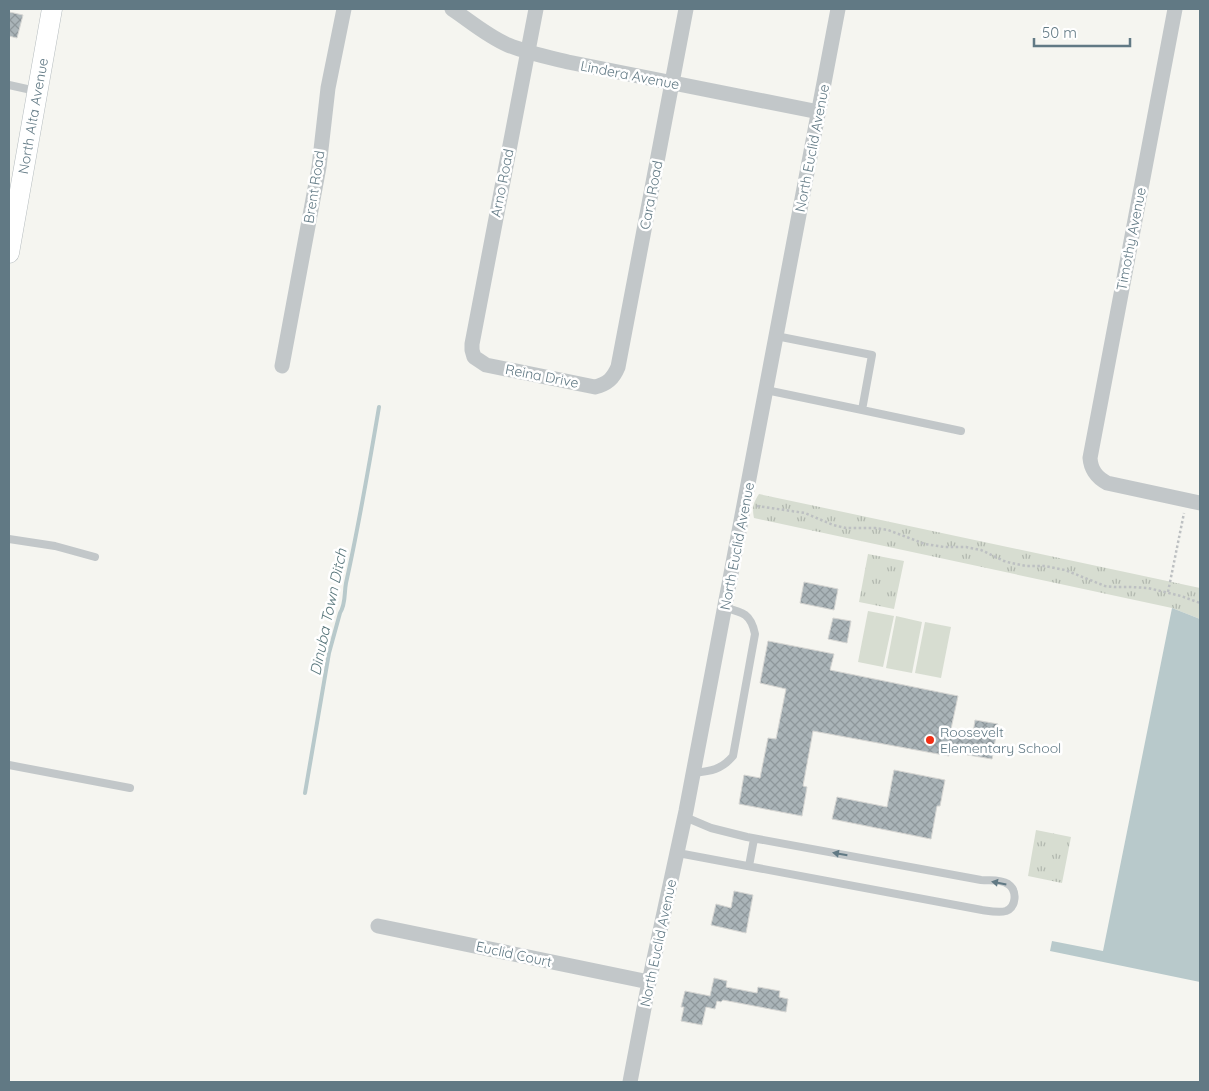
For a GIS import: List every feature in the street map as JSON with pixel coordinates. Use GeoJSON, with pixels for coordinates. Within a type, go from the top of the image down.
{"type":"FeatureCollection","features":[{"type":"Feature","properties":{"kind":"main road","name":"North Alta Avenue"},"geometry":{"type":"LineString","coordinates":[[9,254],[52,9]]}},
{"type":"Feature","properties":{"kind":"street","name":"Brent Road"},"geometry":{"type":"LineString","coordinates":[[282,366],[319,167],[328,88],[344,9]]}},
{"type":"Feature","properties":{"kind":"street","name":"Lindera Avenue"},"geometry":{"type":"LineString","coordinates":[[452,9],[491,36],[528,52],[672,84],[819,112]]}},
{"type":"Feature","properties":{"kind":"street","name":"Arno Road"},"geometry":{"type":"LineString","coordinates":[[474,358],[472,344],[536,9]]}},
{"type":"Feature","properties":{"kind":"street","name":"Cara Road"},"geometry":{"type":"LineString","coordinates":[[611,380],[618,367],[686,9]]}},
{"type":"Feature","properties":{"kind":"street","name":"North Euclid Avenue"},"geometry":{"type":"LineString","coordinates":[[630,1082],[649,982],[694,772],[838,9]]}},
{"type":"Feature","properties":{"kind":"street","name":"Timothy Avenue"},"geometry":{"type":"LineString","coordinates":[[1175,9],[1090,458],[1093,470],[1107,484],[1194,502]]}},
{"type":"Feature","properties":{"kind":"street","name":"Reina Drive"},"geometry":{"type":"LineString","coordinates":[[474,358],[486,365],[595,387],[604,385],[611,380]]}},
{"type":"Feature","properties":{"kind":"street","name":"Euclid Court"},"geometry":{"type":"LineString","coordinates":[[378,926],[649,982]]}},
{"type":"Feature","properties":{"kind":"lane"},"geometry":{"type":"LineString","coordinates":[[9,85],[37,91]]}},
{"type":"Feature","properties":{"kind":"lane"},"geometry":{"type":"LineString","coordinates":[[776,336],[872,355],[862,410]]}},
{"type":"Feature","properties":{"kind":"lane"},"geometry":{"type":"LineString","coordinates":[[766,390],[961,431]]}},
{"type":"Feature","properties":{"kind":"lane"},"geometry":{"type":"LineString","coordinates":[[9,539],[55,546],[95,557]]}},
{"type":"Feature","properties":{"kind":"lane"},"geometry":{"type":"LineString","coordinates":[[694,772],[713,770],[726,765],[733,756],[755,634],[753,624],[744,614],[740,611],[725,608]]}},
{"type":"Feature","properties":{"kind":"lane"},"geometry":{"type":"LineString","coordinates":[[9,765],[130,788]]}},
{"type":"Feature","properties":{"kind":"lane"},"geometry":{"type":"LineString","coordinates":[[678,853],[982,910],[1004,912],[1011,908],[1014,902],[1015,895],[1013,889],[1009,884],[1003,882],[981,880],[754,838],[711,828],[685,817]]}},
{"type":"Feature","properties":{"kind":"lane"},"geometry":{"type":"LineString","coordinates":[[749,866],[754,838]]}},
{"type":"Feature","properties":{"kind":"path"},"geometry":{"type":"LineString","coordinates":[[1168,592],[1194,502]]}},
{"type":"Feature","properties":{"kind":"path"},"geometry":{"type":"LineString","coordinates":[[757,506],[805,514],[846,528],[888,530],[931,546],[966,547],[981,550],[1004,561],[1026,566],[1045,566],[1065,570],[1110,587],[1142,588],[1168,592],[1200,603]]}},
{"type":"Feature","properties":{"kind":"green space"},"geometry":{"type":"Polygon","coordinates":[[[759,494],[1200,588],[1200,619],[1172,608],[754,518],[755,500],[759,494]]]}},
{"type":"Feature","properties":{"kind":"green space"},"geometry":{"type":"Polygon","coordinates":[[[868,554],[904,561],[894,609],[859,602],[868,554]]]}},
{"type":"Feature","properties":{"kind":"green space"},"geometry":{"type":"Polygon","coordinates":[[[868,611],[894,616],[883,667],[858,662],[868,611]]]}},
{"type":"Feature","properties":{"kind":"green space"},"geometry":{"type":"Polygon","coordinates":[[[896,616],[922,622],[912,673],[886,668],[896,616]]]}},
{"type":"Feature","properties":{"kind":"green space"},"geometry":{"type":"Polygon","coordinates":[[[925,622],[951,627],[941,678],[915,673],[925,622]]]}},
{"type":"Feature","properties":{"kind":"green space"},"geometry":{"type":"Polygon","coordinates":[[[1036,830],[1071,837],[1062,883],[1028,876],[1036,830]]]}},
{"type":"Feature","properties":{"kind":"shaded area"},"geometry":{"type":"Polygon","coordinates":[[[1172,608],[1200,619],[1200,982],[1050,951],[1052,941],[1103,951],[1172,608]]]}},
{"type":"Feature","properties":{"kind":"building"},"geometry":{"type":"Polygon","coordinates":[[[9,12],[23,15],[17,38],[9,36],[9,12]]]}},
{"type":"Feature","properties":{"kind":"building"},"geometry":{"type":"Polygon","coordinates":[[[804,582],[838,589],[834,610],[800,603],[804,582]]]}},
{"type":"Feature","properties":{"kind":"building"},"geometry":{"type":"Polygon","coordinates":[[[833,618],[851,621],[847,643],[828,639],[833,618]]]}},
{"type":"Feature","properties":{"kind":"building"},"geometry":{"type":"Polygon","coordinates":[[[768,641],[834,654],[830,670],[958,696],[951,729],[973,733],[975,720],[998,724],[992,759],[950,752],[949,756],[813,731],[803,786],[807,787],[802,816],[739,804],[744,775],[760,778],[768,738],[776,739],[786,689],[760,683],[768,641]]]}},
{"type":"Feature","properties":{"kind":"building"},"geometry":{"type":"Polygon","coordinates":[[[894,770],[945,780],[940,806],[937,806],[931,839],[832,819],[837,797],[887,807],[894,770]]]}},
{"type":"Feature","properties":{"kind":"building"},"geometry":{"type":"Polygon","coordinates":[[[734,891],[753,895],[746,933],[711,925],[716,904],[731,908],[734,891]]]}},
{"type":"Feature","properties":{"kind":"building"},"geometry":{"type":"Polygon","coordinates":[[[714,978],[727,981],[726,987],[757,993],[758,987],[780,991],[779,997],[788,999],[786,1012],[723,1000],[721,1002],[717,1001],[715,1009],[706,1007],[702,1025],[681,1021],[684,1007],[681,1007],[685,991],[710,996],[714,978]]]}},
{"type":"Feature","properties":{"kind":"waterway","name":"Dinuba Town Ditch"},"geometry":{"type":"LineString","coordinates":[[305,793],[329,653],[344,602],[379,407]]}},
{"type":"Feature","properties":{"kind":"place","name":"Roosevelt Elementary School"},"geometry":{"type":"Point","coordinates":[930,740]}}]}
